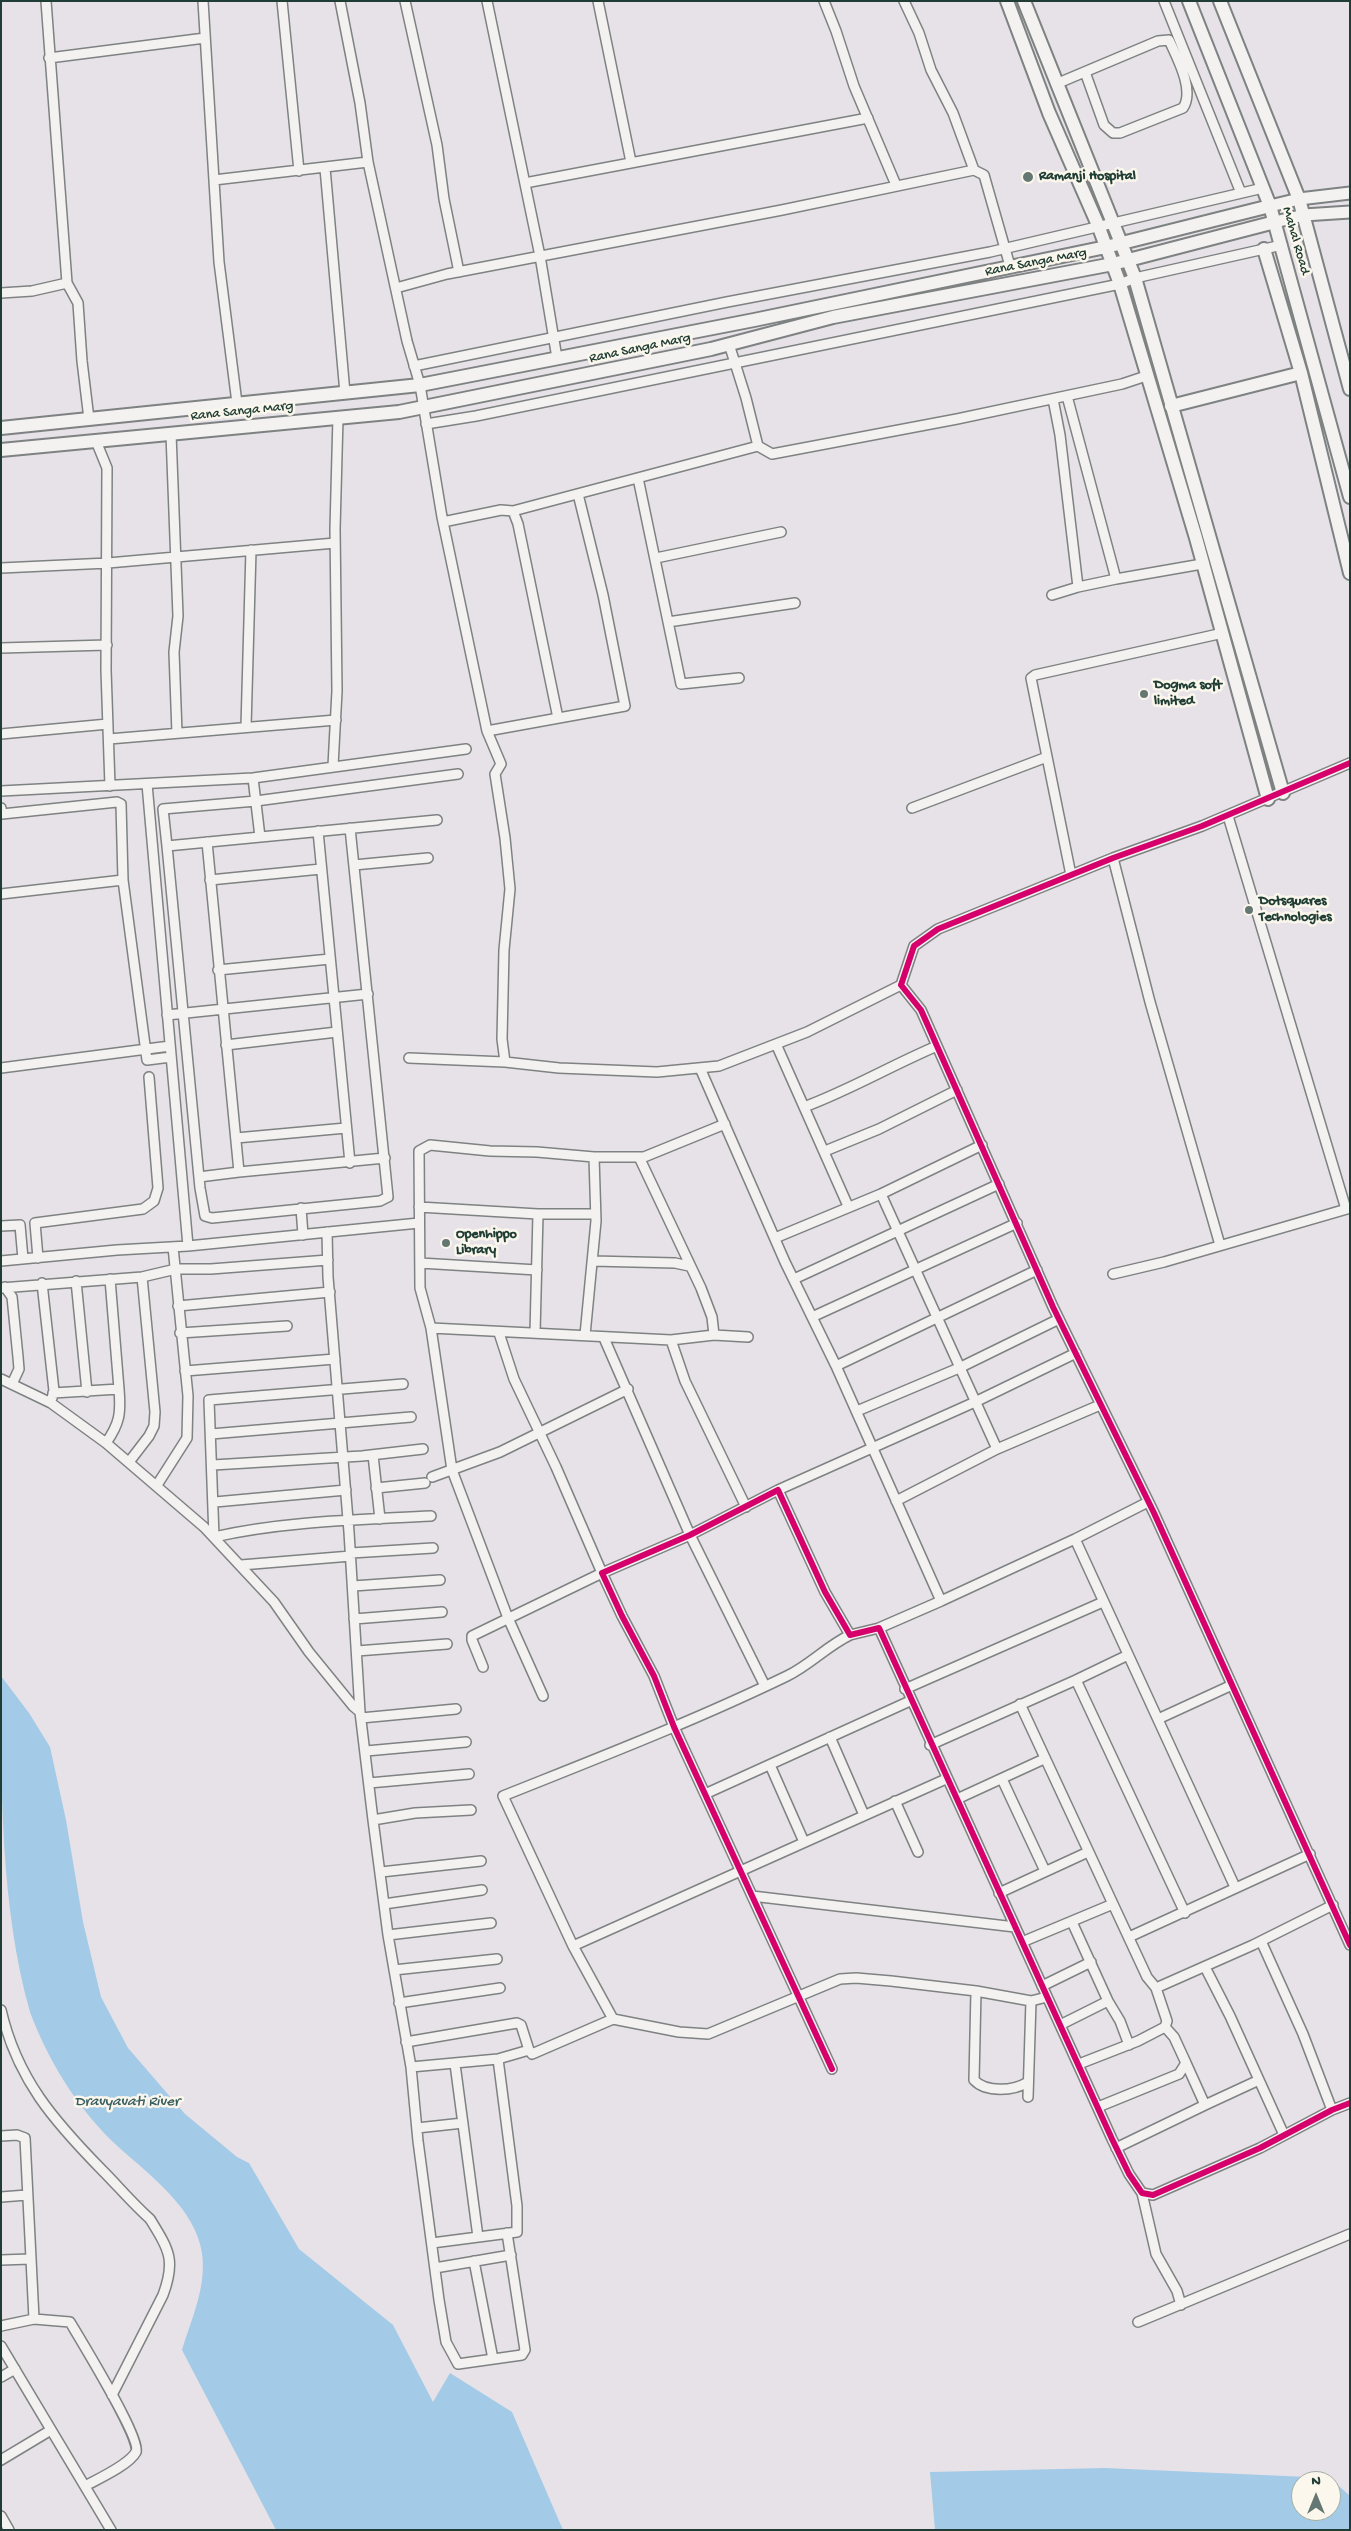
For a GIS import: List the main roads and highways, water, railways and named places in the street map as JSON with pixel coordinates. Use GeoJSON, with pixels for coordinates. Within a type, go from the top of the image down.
{"type":"FeatureCollection","features":[{"type":"Feature","properties":{"kind":"main road"},"geometry":{"type":"LineString","coordinates":[[1006,1],[1049,113],[1098,225],[1120,284],[1223,633],[1268,799]]}},
{"type":"Feature","properties":{"kind":"main road"},"geometry":{"type":"LineString","coordinates":[[1024,1],[1135,278],[1282,793]]}},
{"type":"Feature","properties":{"kind":"main road","name":"Mahal Road"},"geometry":{"type":"LineString","coordinates":[[1189,1],[1270,206],[1350,496]]}},
{"type":"Feature","properties":{"kind":"main road","name":"Mahal Road"},"geometry":{"type":"LineString","coordinates":[[1220,1],[1299,199],[1350,389]]}},
{"type":"Feature","properties":{"kind":"main road","name":"Rana Sanga Marg"},"geometry":{"type":"LineString","coordinates":[[1,428],[420,385],[1106,247],[1270,206]]}},
{"type":"Feature","properties":{"kind":"main road","name":"Rana Sanga Marg"},"geometry":{"type":"LineString","coordinates":[[1,450],[422,407],[576,378],[729,344],[833,317],[1113,264],[1275,222]]}},
{"type":"Feature","properties":{"kind":"main road"},"geometry":{"type":"LineString","coordinates":[[1264,249],[1301,373],[1350,573]]}},
{"type":"Feature","properties":{"kind":"main road"},"geometry":{"type":"LineString","coordinates":[[1171,406],[1301,373]]}},
{"type":"Feature","properties":{"kind":"main road"},"geometry":{"type":"LineString","coordinates":[[1321,453],[1338,449]]}},
{"type":"Feature","properties":{"kind":"water","name":"Dravyavati River"},"geometry":{"type":"Polygon","coordinates":[[[1,1676],[29,1713],[50,1747],[66,1820],[83,1922],[101,1997],[128,2048],[185,2114],[237,2157],[249,2163],[299,2249],[393,2325],[433,2402],[450,2373],[512,2412],[563,2530],[276,2530],[182,2350],[195,2311],[203,2271],[200,2244],[194,2229],[176,2201],[113,2142],[75,2098],[45,2048],[30,2012],[13,1930],[4,1845],[1,1676]]]}},
{"type":"Feature","properties":{"kind":"water"},"geometry":{"type":"Polygon","coordinates":[[[1105,2468],[1291,2476],[1291,2521],[1341,2521],[1341,2488],[1350,2496],[1350,2530],[935,2530],[930,2472],[1105,2468]]]}},
{"type":"Feature","properties":{"kind":"place","name":"Ramanji Hospital"},"geometry":{"type":"Point","coordinates":[1028,177]}},
{"type":"Feature","properties":{"kind":"place","name":"Dogma soft limited"},"geometry":{"type":"Point","coordinates":[1144,694]}},
{"type":"Feature","properties":{"kind":"place","name":"Dotsquares Technologies"},"geometry":{"type":"Point","coordinates":[1249,910]}},
{"type":"Feature","properties":{"kind":"place","name":"Openhippo Library"},"geometry":{"type":"Point","coordinates":[446,1243]}}]}
